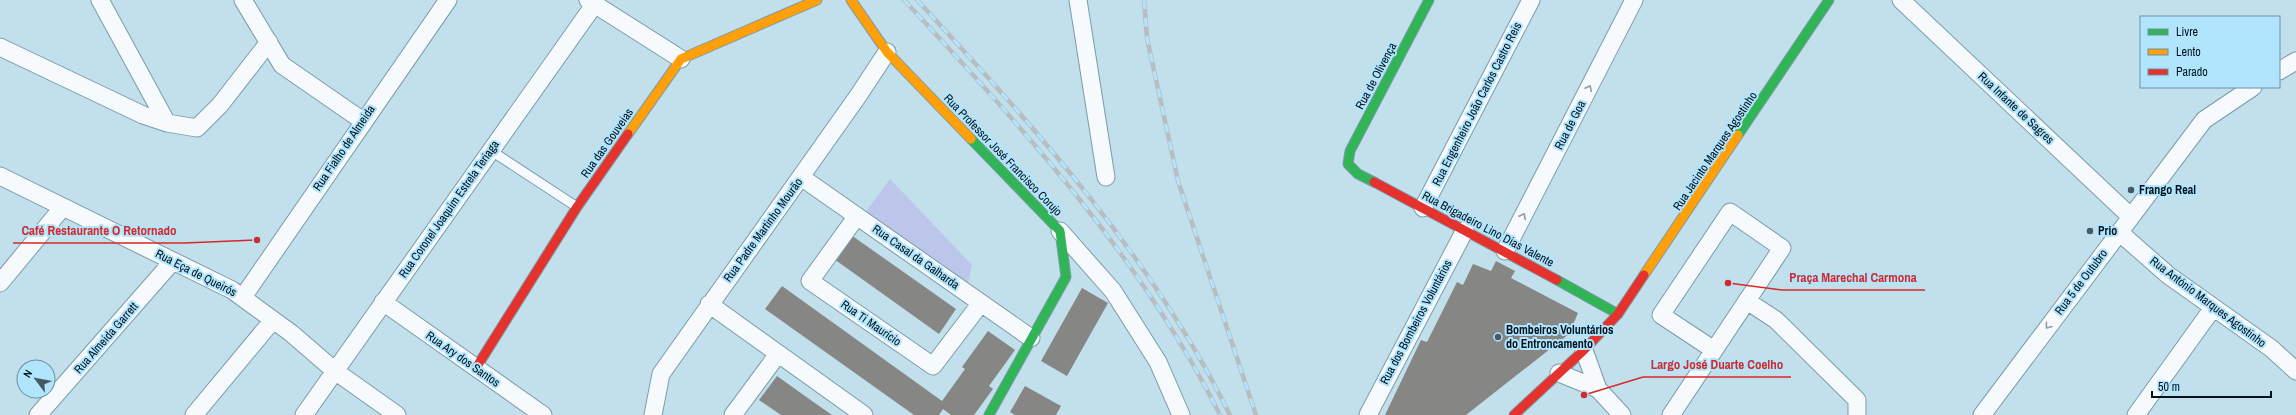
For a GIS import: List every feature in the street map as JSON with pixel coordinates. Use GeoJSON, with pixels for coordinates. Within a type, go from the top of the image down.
{"type":"FeatureCollection","features":[{"type":"Feature","properties":{"kind":"street"},"geometry":{"type":"LineString","coordinates":[[100,0],[167,123]]}},
{"type":"Feature","properties":{"kind":"street"},"geometry":{"type":"LineString","coordinates":[[243,0],[282,65],[363,121]]}},
{"type":"Feature","properties":{"kind":"street","name":"Rua Fialho de Almeida"},"geometry":{"type":"LineString","coordinates":[[243,297],[363,121],[448,0]]}},
{"type":"Feature","properties":{"kind":"street"},"geometry":{"type":"LineString","coordinates":[[591,2],[681,58],[817,0]]}},
{"type":"Feature","properties":{"kind":"street","name":"Rua Professor José Francisco Corujo"},"geometry":{"type":"LineString","coordinates":[[851,0],[887,52],[1060,231],[1066,277],[989,415]]}},
{"type":"Feature","properties":{"kind":"street"},"geometry":{"type":"LineString","coordinates":[[1078,0],[1106,178]]}},
{"type":"Feature","properties":{"kind":"street","name":"Rua de Olivença"},"geometry":{"type":"LineString","coordinates":[[1348,164],[1350,151],[1429,0]]}},
{"type":"Feature","properties":{"kind":"street","name":"Rua Engenheiro João Carlos Castro Reis"},"geometry":{"type":"LineString","coordinates":[[1423,208],[1531,0]]}},
{"type":"Feature","properties":{"kind":"street","name":"Rua de Goa"},"geometry":{"type":"LineString","coordinates":[[1505,251],[1634,0]]}},
{"type":"Feature","properties":{"kind":"street","name":"Rua Jacinto Marques Agostinho"},"geometry":{"type":"LineString","coordinates":[[1514,415],[1584,350],[1618,314],[1829,0]]}},
{"type":"Feature","properties":{"kind":"street","name":"Rua Infante de Sagres"},"geometry":{"type":"LineString","coordinates":[[1902,0],[2130,216]]}},
{"type":"Feature","properties":{"kind":"street","name":"Rua Coronel Joaquim Estrela Teriaga"},"geometry":{"type":"LineString","coordinates":[[304,415],[490,150],[591,2]]}},
{"type":"Feature","properties":{"kind":"street"},"geometry":{"type":"LineString","coordinates":[[0,47],[143,115],[167,123],[197,128],[220,104],[269,42]]}},
{"type":"Feature","properties":{"kind":"street","name":"Rua Padre Martinho Mourão"},"geometry":{"type":"LineString","coordinates":[[653,415],[661,374],[709,304],[801,177],[887,52]]}},
{"type":"Feature","properties":{"kind":"street","name":"Rua das Gouveias"},"geometry":{"type":"LineString","coordinates":[[476,368],[577,207],[681,58]]}},
{"type":"Feature","properties":{"kind":"street"},"geometry":{"type":"LineString","coordinates":[[2280,70],[2296,61]]}},
{"type":"Feature","properties":{"kind":"street","name":"Rua 5 de Outubro"},"geometry":{"type":"LineString","coordinates":[[1982,415],[2130,216],[2204,120],[2252,88]]}},
{"type":"Feature","properties":{"kind":"street","name":"Rua Brigadeiro Lino Dias Valente"},"geometry":{"type":"LineString","coordinates":[[1348,164],[1358,174],[1505,251],[1618,314]]}},
{"type":"Feature","properties":{"kind":"street","name":"Rua Eça de Queirós"},"geometry":{"type":"LineString","coordinates":[[0,176],[232,290],[274,320],[335,371],[397,415]]}},
{"type":"Feature","properties":{"kind":"street","name":"Rua Casal da Galharda"},"geometry":{"type":"LineString","coordinates":[[801,177],[1031,338]]}},
{"type":"Feature","properties":{"kind":"street"},"geometry":{"type":"LineString","coordinates":[[0,283],[63,207]]}},
{"type":"Feature","properties":{"kind":"street"},"geometry":{"type":"LineString","coordinates":[[1671,415],[1782,248],[1730,212],[1661,315],[1714,350]]}},
{"type":"Feature","properties":{"kind":"street","name":"Rua Ti Maurício"},"geometry":{"type":"LineString","coordinates":[[857,216],[810,281],[934,366],[981,303]]}},
{"type":"Feature","properties":{"kind":"street","name":"Rua dos Bombeiros Voluntários"},"geometry":{"type":"LineString","coordinates":[[1368,415],[1464,230]]}},
{"type":"Feature","properties":{"kind":"street"},"geometry":{"type":"LineString","coordinates":[[1060,231],[1113,291],[1158,362],[1181,415]]}},
{"type":"Feature","properties":{"kind":"street","name":"Rua António Marques Agostinho"},"geometry":{"type":"LineString","coordinates":[[2119,232],[2168,275],[2272,349],[2296,371]]}},
{"type":"Feature","properties":{"kind":"street","name":"Rua Almeida Garrett"},"geometry":{"type":"LineString","coordinates":[[38,415],[173,261]]}},
{"type":"Feature","properties":{"kind":"street"},"geometry":{"type":"LineString","coordinates":[[1747,301],[1776,320],[1857,400],[1857,415]]}},
{"type":"Feature","properties":{"kind":"street","name":"Rua Ary dos Santos"},"geometry":{"type":"LineString","coordinates":[[383,302],[543,415]]}},
{"type":"Feature","properties":{"kind":"street"},"geometry":{"type":"LineString","coordinates":[[709,304],[864,415]]}},
{"type":"Feature","properties":{"kind":"street"},"geometry":{"type":"LineString","coordinates":[[2136,415],[2213,308]]}},
{"type":"Feature","properties":{"kind":"street"},"geometry":{"type":"LineString","coordinates":[[194,415],[274,320]]}},
{"type":"Feature","properties":{"kind":"street"},"geometry":{"type":"LineString","coordinates":[[1584,350],[1598,389],[1622,415]]}},
{"type":"Feature","properties":{"kind":"street"},"geometry":{"type":"LineString","coordinates":[[733,415],[778,354]]}},
{"type":"Feature","properties":{"kind":"street"},"geometry":{"type":"LineString","coordinates":[[1559,373],[1598,389]]}},
{"type":"Feature","properties":{"kind":"lane"},"geometry":{"type":"LineString","coordinates":[[490,150],[577,207]]}},
{"type":"Feature","properties":{"kind":"shaded area"},"geometry":{"type":"Polygon","coordinates":[[[890,179],[972,265],[968,282],[961,284],[864,214],[890,179]]]}},
{"type":"Feature","properties":{"kind":"building"},"geometry":{"type":"Polygon","coordinates":[[[851,235],[956,309],[939,334],[834,259],[851,235]]]}},
{"type":"Feature","properties":{"kind":"building","name":"Bombeiros Voluntários do Entroncamento"},"geometry":{"type":"Polygon","coordinates":[[[1496,261],[1515,271],[1511,278],[1578,313],[1569,334],[1466,415],[1385,415],[1421,340],[1427,342],[1457,282],[1463,285],[1473,264],[1491,271],[1496,261]]]}},
{"type":"Feature","properties":{"kind":"building"},"geometry":{"type":"Polygon","coordinates":[[[782,286],[942,401],[965,369],[962,367],[988,331],[1015,350],[989,386],[993,389],[974,415],[951,415],[943,409],[939,415],[914,415],[765,309],[782,286]]]}},
{"type":"Feature","properties":{"kind":"building"},"geometry":{"type":"Polygon","coordinates":[[[1082,288],[1108,303],[1067,376],[1041,361],[1082,288]]]}},
{"type":"Feature","properties":{"kind":"building"},"geometry":{"type":"Polygon","coordinates":[[[777,376],[832,415],[781,415],[759,400],[777,376]]]}},
{"type":"Feature","properties":{"kind":"building"},"geometry":{"type":"Polygon","coordinates":[[[1025,386],[1061,406],[1056,415],[1015,415],[1010,412],[1025,386]]]}},
{"type":"Feature","properties":{"kind":"railway"},"geometry":{"type":"LineString","coordinates":[[904,0],[949,48],[1035,146],[1077,196],[1117,248],[1189,357],[1220,415]]}},
{"type":"Feature","properties":{"kind":"railway"},"geometry":{"type":"LineString","coordinates":[[917,0],[1048,146],[1128,247],[1199,357],[1230,415]]}},
{"type":"Feature","properties":{"kind":"railway"},"geometry":{"type":"LineString","coordinates":[[1144,0],[1147,38],[1178,181],[1256,415]]}},
{"type":"Feature","properties":{"kind":"traffic: fast"},"geometry":{"type":"LineString","coordinates":[[1374,182],[1358,174],[1348,164],[1350,151],[1429,0]]}},
{"type":"Feature","properties":{"kind":"traffic: fast"},"geometry":{"type":"LineString","coordinates":[[1738,135],[1829,0]]}},
{"type":"Feature","properties":{"kind":"traffic: fast"},"geometry":{"type":"LineString","coordinates":[[971,139],[1060,231],[1066,277],[989,415]]}},
{"type":"Feature","properties":{"kind":"traffic: fast"},"geometry":{"type":"LineString","coordinates":[[1557,280],[1618,314]]}},
{"type":"Feature","properties":{"kind":"traffic: slow"},"geometry":{"type":"LineString","coordinates":[[628,134],[681,59],[817,0]]}},
{"type":"Feature","properties":{"kind":"traffic: slow"},"geometry":{"type":"LineString","coordinates":[[851,0],[887,52],[971,139]]}},
{"type":"Feature","properties":{"kind":"traffic: slow"},"geometry":{"type":"LineString","coordinates":[[1644,275],[1738,135]]}},
{"type":"Feature","properties":{"kind":"traffic: jam"},"geometry":{"type":"LineString","coordinates":[[476,368],[577,207],[628,134]]}},
{"type":"Feature","properties":{"kind":"traffic: jam"},"geometry":{"type":"LineString","coordinates":[[1374,182],[1557,280]]}},
{"type":"Feature","properties":{"kind":"traffic: jam"},"geometry":{"type":"LineString","coordinates":[[1514,415],[1584,350],[1618,314],[1644,275]]}},
{"type":"Feature","properties":{"kind":"place","name":"Frango Real"},"geometry":{"type":"Point","coordinates":[2131,190]}},
{"type":"Feature","properties":{"kind":"place","name":"Prio"},"geometry":{"type":"Point","coordinates":[2090,231]}},
{"type":"Feature","properties":{"kind":"place","name":"Café Restaurante O Retornado"},"geometry":{"type":"Point","coordinates":[257,240]}},
{"type":"Feature","properties":{"kind":"place","name":"Praça Marechal Carmona"},"geometry":{"type":"Point","coordinates":[1728,283]}},
{"type":"Feature","properties":{"kind":"place","name":"Bombeiros Voluntários do Entroncamento"},"geometry":{"type":"Point","coordinates":[1498,337]}},
{"type":"Feature","properties":{"kind":"place","name":"Largo José Duarte Coelho"},"geometry":{"type":"Point","coordinates":[1584,395]}}]}
